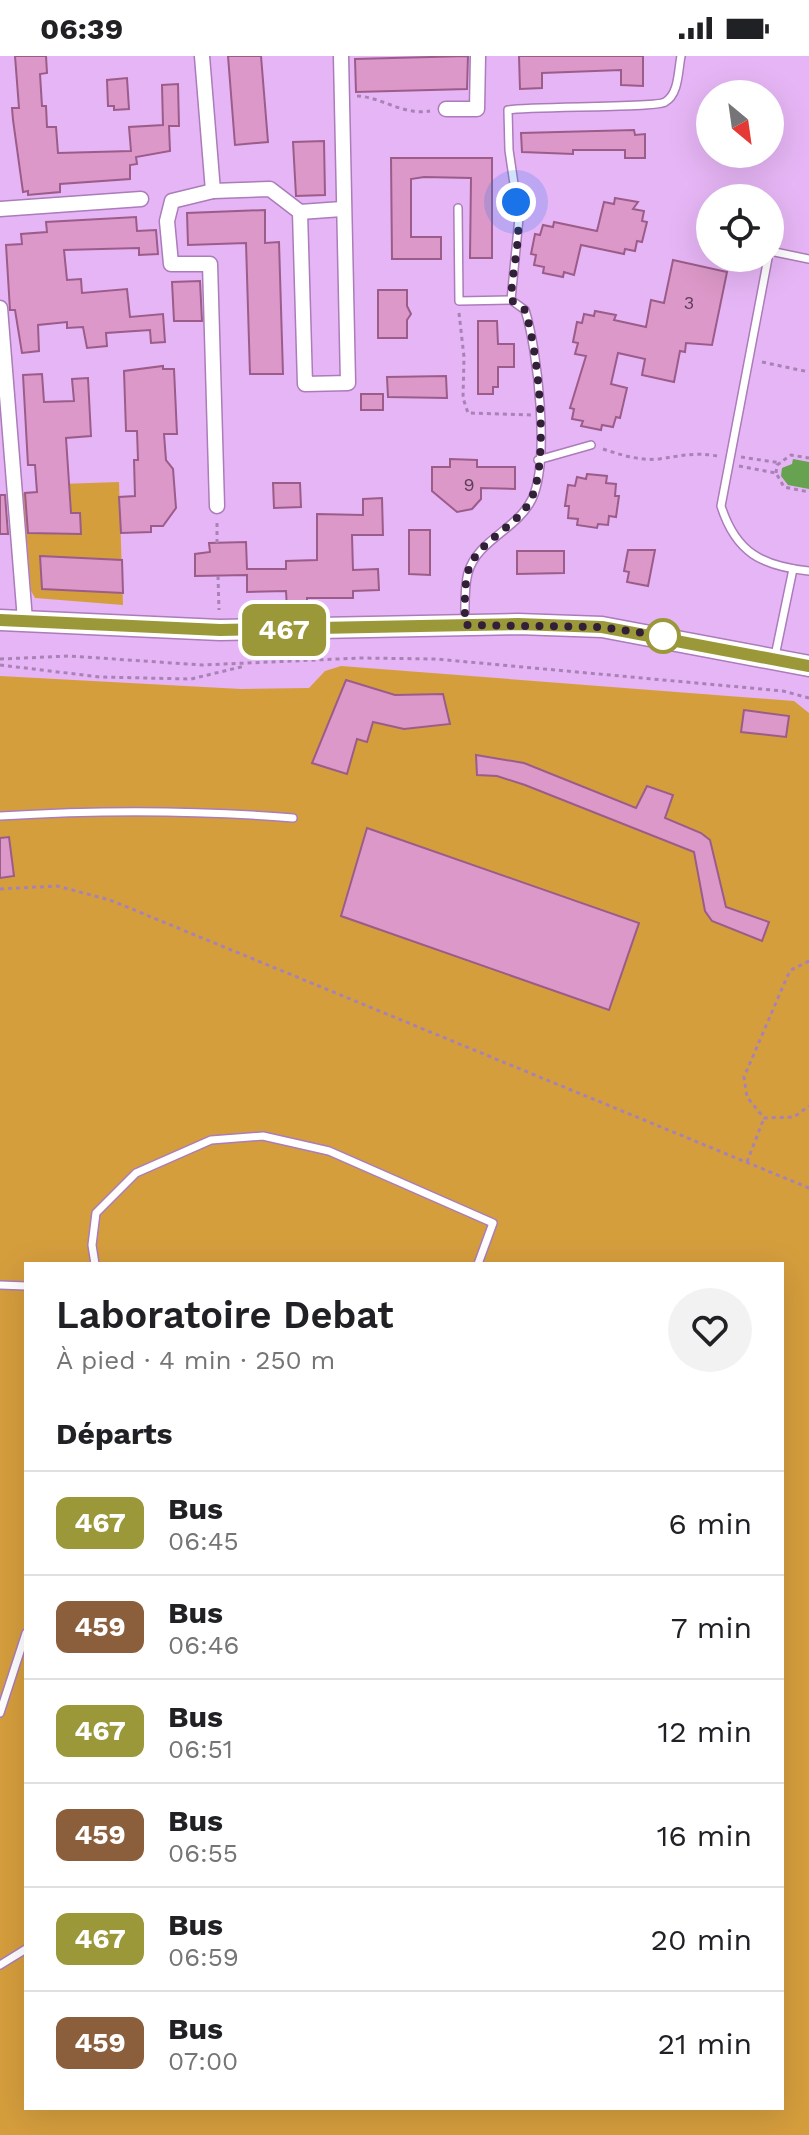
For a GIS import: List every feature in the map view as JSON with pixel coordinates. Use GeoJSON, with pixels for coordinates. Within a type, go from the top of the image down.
{"type":"FeatureCollection","features":[{"type":"Feature","properties":{"kind":"main road"},"geometry":{"type":"LineString","coordinates":[[0,620],[220,630],[518,624],[629,630],[809,666]]}},
{"type":"Feature","properties":{"kind":"street"},"geometry":{"type":"LineString","coordinates":[[202,56],[213,191]]}},
{"type":"Feature","properties":{"kind":"street"},"geometry":{"type":"LineString","coordinates":[[300,212],[305,384],[348,383],[341,56]]}},
{"type":"Feature","properties":{"kind":"street"},"geometry":{"type":"LineString","coordinates":[[446,109],[477,109],[478,56]]}},
{"type":"Feature","properties":{"kind":"street"},"geometry":{"type":"LineString","coordinates":[[217,506],[210,264],[171,264],[167,221],[172,201],[213,191],[270,189],[300,212],[342,209]]}},
{"type":"Feature","properties":{"kind":"street"},"geometry":{"type":"LineString","coordinates":[[0,209],[141,199]]}},
{"type":"Feature","properties":{"kind":"street"},"geometry":{"type":"LineString","coordinates":[[0,308],[25,620]]}},
{"type":"Feature","properties":{"kind":"lane"},"geometry":{"type":"LineString","coordinates":[[511,300],[519,218],[509,150],[508,110],[591,105],[655,107],[667,101],[675,91],[681,56]]}},
{"type":"Feature","properties":{"kind":"lane"},"geometry":{"type":"LineString","coordinates":[[458,208],[459,301],[511,300],[525,310],[538,368],[539,415],[538,479],[531,500],[518,519],[474,557],[467,575],[465,625]]}},
{"type":"Feature","properties":{"kind":"lane"},"geometry":{"type":"LineString","coordinates":[[784,254],[809,259]]}},
{"type":"Feature","properties":{"kind":"lane"},"geometry":{"type":"LineString","coordinates":[[765,272],[721,506],[735,540],[760,559],[809,571]]}},
{"type":"Feature","properties":{"kind":"lane"},"geometry":{"type":"LineString","coordinates":[[538,460],[591,445]]}},
{"type":"Feature","properties":{"kind":"lane"},"geometry":{"type":"LineString","coordinates":[[775,658],[793,569]]}},
{"type":"Feature","properties":{"kind":"lane"},"geometry":{"type":"LineString","coordinates":[[0,816],[89,810],[218,812],[293,818]]}},
{"type":"Feature","properties":{"kind":"lane"},"geometry":{"type":"LineString","coordinates":[[95,1262],[92,1245],[96,1213],[136,1173],[211,1140],[263,1136],[329,1151],[493,1223],[479,1262]]}},
{"type":"Feature","properties":{"kind":"lane"},"geometry":{"type":"LineString","coordinates":[[0,1285],[24,1286]]}},
{"type":"Feature","properties":{"kind":"lane"},"geometry":{"type":"LineString","coordinates":[[0,1713],[24,1639]]}},
{"type":"Feature","properties":{"kind":"lane"},"geometry":{"type":"LineString","coordinates":[[0,1965],[24,1950]]}},
{"type":"Feature","properties":{"kind":"path"},"geometry":{"type":"LineString","coordinates":[[342,96],[370,97],[419,113],[446,109]]}},
{"type":"Feature","properties":{"kind":"path"},"geometry":{"type":"LineString","coordinates":[[459,301],[464,357],[463,398],[468,413],[539,415]]}},
{"type":"Feature","properties":{"kind":"path"},"geometry":{"type":"LineString","coordinates":[[748,359],[809,372]]}},
{"type":"Feature","properties":{"kind":"path"},"geometry":{"type":"LineString","coordinates":[[591,445],[635,458],[657,459],[687,453],[781,463]]}},
{"type":"Feature","properties":{"kind":"path"},"geometry":{"type":"LineString","coordinates":[[776,473],[781,463],[791,455],[809,458]]}},
{"type":"Feature","properties":{"kind":"path"},"geometry":{"type":"LineString","coordinates":[[728,459],[776,473],[784,487],[809,492]]}},
{"type":"Feature","properties":{"kind":"path"},"geometry":{"type":"LineString","coordinates":[[217,506],[217,543]]}},
{"type":"Feature","properties":{"kind":"path"},"geometry":{"type":"LineString","coordinates":[[218,576],[220,630]]}},
{"type":"Feature","properties":{"kind":"path"},"geometry":{"type":"LineString","coordinates":[[0,659],[70,656],[202,665],[361,658],[436,659],[783,691],[809,698]]}},
{"type":"Feature","properties":{"kind":"path"},"geometry":{"type":"LineString","coordinates":[[0,665],[100,677],[191,679],[252,664]]}},
{"type":"Feature","properties":{"kind":"path"},"geometry":{"type":"LineString","coordinates":[[0,889],[57,886],[110,900],[809,1188]]}},
{"type":"Feature","properties":{"kind":"path"},"geometry":{"type":"LineString","coordinates":[[764,1118],[747,1097],[744,1077],[787,977],[791,970],[809,961]]}},
{"type":"Feature","properties":{"kind":"path"},"geometry":{"type":"LineString","coordinates":[[764,1118],[794,1117],[809,1106]]}},
{"type":"Feature","properties":{"kind":"path"},"geometry":{"type":"LineString","coordinates":[[747,1162],[764,1118]]}},
{"type":"Feature","properties":{"kind":"shaded area"},"geometry":{"type":"Polygon","coordinates":[[[793,459],[809,462],[809,489],[788,485],[781,476],[782,468],[792,464],[793,459]]]}},
{"type":"Feature","properties":{"kind":"shaded area"},"geometry":{"type":"Polygon","coordinates":[[[119,482],[123,605],[35,598],[31,591],[23,493],[60,491],[60,484],[119,482]]]}},
{"type":"Feature","properties":{"kind":"shaded area"},"geometry":{"type":"Polygon","coordinates":[[[341,666],[794,701],[809,713],[809,2135],[0,2135],[0,676],[241,689],[309,688],[325,671],[341,666]]]}},
{"type":"Feature","properties":{"kind":"building"},"geometry":{"type":"Polygon","coordinates":[[[15,56],[46,56],[47,73],[40,74],[42,106],[46,106],[47,127],[56,127],[58,153],[131,151],[129,127],[163,125],[162,85],[178,84],[179,126],[169,126],[170,151],[136,157],[137,164],[130,165],[130,179],[60,184],[60,192],[28,195],[28,191],[23,192],[12,108],[19,108],[15,56]]]}},
{"type":"Feature","properties":{"kind":"building"},"geometry":{"type":"Polygon","coordinates":[[[228,56],[261,56],[268,142],[235,145],[228,56]]]}},
{"type":"Feature","properties":{"kind":"building"},"geometry":{"type":"Polygon","coordinates":[[[468,56],[467,89],[356,92],[355,59],[468,56]]]}},
{"type":"Feature","properties":{"kind":"building"},"geometry":{"type":"Polygon","coordinates":[[[519,56],[643,56],[643,86],[621,85],[621,70],[542,73],[542,88],[520,89],[519,56]]]}},
{"type":"Feature","properties":{"kind":"building"},"geometry":{"type":"Polygon","coordinates":[[[127,78],[129,109],[114,110],[114,106],[108,106],[107,80],[127,78]]]}},
{"type":"Feature","properties":{"kind":"building"},"geometry":{"type":"Polygon","coordinates":[[[634,130],[635,135],[645,134],[645,158],[625,158],[625,150],[573,150],[573,154],[522,152],[521,133],[634,130]]]}},
{"type":"Feature","properties":{"kind":"building"},"geometry":{"type":"Polygon","coordinates":[[[324,141],[325,195],[296,196],[293,142],[324,141]]]}},
{"type":"Feature","properties":{"kind":"building"},"geometry":{"type":"Polygon","coordinates":[[[391,158],[492,158],[492,258],[470,258],[471,178],[424,177],[411,179],[411,237],[441,237],[441,259],[392,259],[391,158]]]}},
{"type":"Feature","properties":{"kind":"building"},"geometry":{"type":"Polygon","coordinates":[[[615,198],[638,202],[633,209],[644,211],[642,221],[647,222],[642,242],[637,241],[635,251],[625,249],[624,254],[581,245],[574,275],[564,272],[563,277],[543,273],[544,267],[534,265],[536,255],[531,254],[535,234],[540,235],[543,225],[553,227],[554,222],[597,231],[604,202],[614,204],[615,198]]]}},
{"type":"Feature","properties":{"kind":"building"},"geometry":{"type":"Polygon","coordinates":[[[265,210],[265,243],[279,242],[283,374],[250,374],[246,243],[188,245],[187,213],[265,210]]]}},
{"type":"Feature","properties":{"kind":"building"},"geometry":{"type":"Polygon","coordinates":[[[136,217],[137,231],[156,230],[158,254],[139,255],[139,248],[64,250],[67,280],[81,279],[82,293],[127,289],[130,317],[163,314],[165,342],[151,343],[150,330],[106,333],[107,346],[87,348],[83,327],[67,328],[67,322],[38,325],[39,351],[22,353],[15,310],[10,310],[6,245],[22,244],[21,234],[47,232],[46,222],[136,217]]]}},
{"type":"Feature","properties":{"kind":"building"},"geometry":{"type":"Polygon","coordinates":[[[673,260],[696,265],[696,272],[727,272],[712,345],[686,343],[685,352],[680,351],[674,382],[642,375],[645,359],[618,353],[611,384],[627,388],[620,418],[616,417],[613,427],[602,425],[601,430],[581,426],[583,421],[572,419],[574,409],[570,408],[586,356],[575,354],[578,343],[573,342],[577,322],[582,323],[584,314],[594,316],[595,311],[616,315],[614,320],[646,327],[651,300],[664,303],[673,260]]]}},
{"type":"Feature","properties":{"kind":"building"},"geometry":{"type":"Polygon","coordinates":[[[200,281],[202,321],[174,321],[172,282],[200,281]]]}},
{"type":"Feature","properties":{"kind":"building"},"geometry":{"type":"Polygon","coordinates":[[[378,290],[407,290],[407,306],[411,314],[407,320],[407,338],[378,338],[378,290]]]}},
{"type":"Feature","properties":{"kind":"building"},"geometry":{"type":"Polygon","coordinates":[[[478,321],[497,321],[498,344],[514,344],[514,367],[498,367],[498,387],[493,387],[493,394],[478,394],[478,321]]]}},
{"type":"Feature","properties":{"kind":"building"},"geometry":{"type":"Polygon","coordinates":[[[163,366],[163,369],[174,369],[177,434],[164,434],[166,460],[173,469],[176,508],[163,526],[151,526],[151,532],[121,533],[119,497],[135,496],[134,460],[138,460],[137,431],[126,431],[124,371],[163,366]]]}},
{"type":"Feature","properties":{"kind":"building"},"geometry":{"type":"Polygon","coordinates":[[[42,374],[44,402],[74,401],[72,379],[88,378],[91,436],[66,438],[71,513],[80,513],[81,534],[28,533],[25,493],[37,492],[35,465],[28,465],[23,375],[42,374]]]}},
{"type":"Feature","properties":{"kind":"building"},"geometry":{"type":"Polygon","coordinates":[[[446,376],[447,398],[388,397],[387,377],[446,376]]]}},
{"type":"Feature","properties":{"kind":"building"},"geometry":{"type":"Polygon","coordinates":[[[361,394],[383,394],[383,410],[361,410],[361,394]]]}},
{"type":"Feature","properties":{"kind":"building"},"geometry":{"type":"Polygon","coordinates":[[[450,459],[477,460],[477,467],[515,467],[515,489],[481,488],[481,499],[472,509],[457,512],[432,491],[432,467],[450,467],[450,459]]]}},
{"type":"Feature","properties":{"kind":"building"},"geometry":{"type":"Polygon","coordinates":[[[587,474],[607,476],[606,483],[616,484],[615,496],[619,496],[616,517],[609,516],[608,525],[598,524],[597,528],[577,525],[578,519],[568,518],[569,506],[565,506],[568,485],[575,486],[577,477],[586,479],[587,474]]]}},
{"type":"Feature","properties":{"kind":"building"},"geometry":{"type":"Polygon","coordinates":[[[273,483],[300,483],[301,507],[274,508],[273,483]]]}},
{"type":"Feature","properties":{"kind":"building"},"geometry":{"type":"Polygon","coordinates":[[[0,495],[5,495],[8,534],[0,534],[0,495]]]}},
{"type":"Feature","properties":{"kind":"building"},"geometry":{"type":"Polygon","coordinates":[[[382,498],[383,535],[352,535],[353,570],[378,569],[379,590],[353,591],[353,598],[307,598],[307,609],[287,609],[286,591],[247,592],[247,575],[195,576],[195,554],[210,552],[209,543],[246,542],[247,569],[286,569],[286,561],[317,560],[317,514],[363,515],[363,499],[382,498]]]}},
{"type":"Feature","properties":{"kind":"building"},"geometry":{"type":"Polygon","coordinates":[[[409,530],[430,530],[430,575],[409,574],[409,530]]]}},
{"type":"Feature","properties":{"kind":"building"},"geometry":{"type":"Polygon","coordinates":[[[628,550],[655,550],[648,586],[627,582],[629,572],[624,571],[628,550]]]}},
{"type":"Feature","properties":{"kind":"building"},"geometry":{"type":"Polygon","coordinates":[[[517,551],[564,551],[564,573],[517,574],[517,551]]]}},
{"type":"Feature","properties":{"kind":"building"},"geometry":{"type":"Polygon","coordinates":[[[40,556],[122,560],[123,593],[42,589],[40,556]]]}},
{"type":"Feature","properties":{"kind":"building"},"geometry":{"type":"Polygon","coordinates":[[[346,680],[395,695],[443,694],[450,724],[404,729],[373,722],[367,742],[357,739],[347,774],[312,763],[346,680]]]}},
{"type":"Feature","properties":{"kind":"building"},"geometry":{"type":"Polygon","coordinates":[[[744,710],[789,716],[786,737],[741,732],[744,710]]]}},
{"type":"Feature","properties":{"kind":"building"},"geometry":{"type":"Polygon","coordinates":[[[476,755],[524,763],[636,808],[647,786],[673,795],[665,818],[710,840],[726,907],[769,922],[762,941],[712,921],[705,911],[694,852],[525,785],[497,776],[477,775],[476,755]]]}},
{"type":"Feature","properties":{"kind":"building"},"geometry":{"type":"Polygon","coordinates":[[[367,828],[639,923],[609,1010],[341,916],[367,828]]]}},
{"type":"Feature","properties":{"kind":"building"},"geometry":{"type":"Polygon","coordinates":[[[9,837],[14,876],[0,878],[0,838],[9,837]]]}},
{"type":"Feature","properties":{"kind":"bus line","name":"467"},"geometry":{"type":"LineString","coordinates":[[0,620],[220,630],[518,624],[602,627],[809,666]]}},
{"type":"Feature","properties":{"kind":"route"},"geometry":{"type":"LineString","coordinates":[[516,202],[519,242],[512,266],[511,300],[525,310],[538,368],[538,479],[531,500],[518,519],[474,557],[467,575],[465,625],[602,627],[663,636]]}}]}
